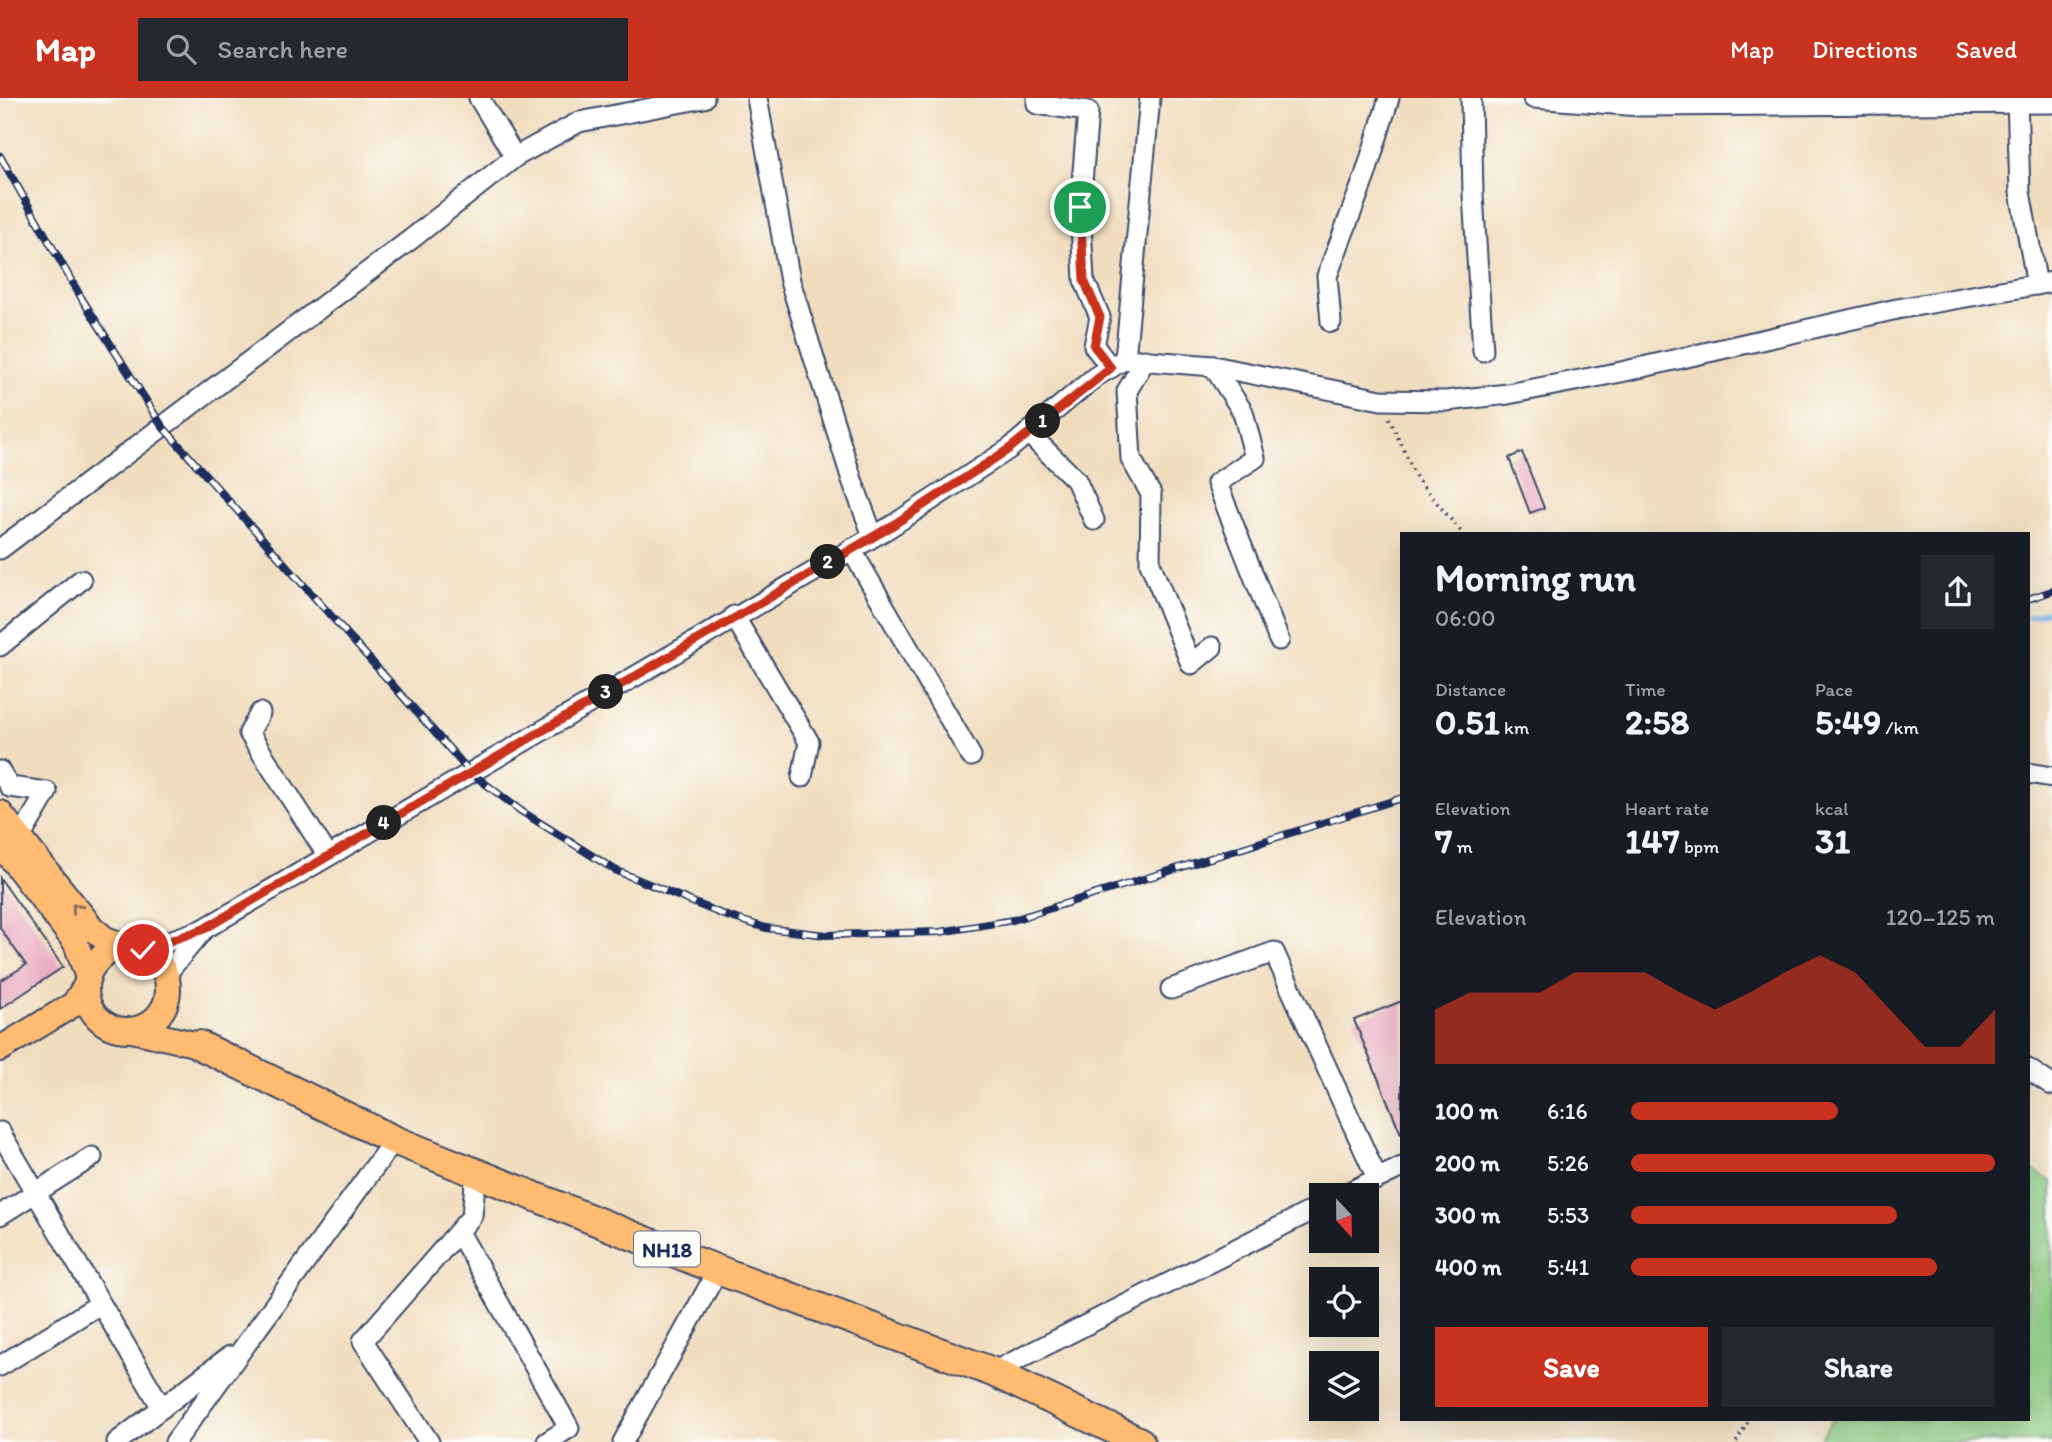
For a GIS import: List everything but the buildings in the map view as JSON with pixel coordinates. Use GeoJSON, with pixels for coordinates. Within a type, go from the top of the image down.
{"type":"FeatureCollection","features":[{"type":"Feature","properties":{"kind":"highway","name":"NH18"},"geometry":{"type":"LineString","coordinates":[[199,1045],[394,1140],[718,1270],[993,1372],[1140,1442]]}},
{"type":"Feature","properties":{"kind":"main road"},"geometry":{"type":"LineString","coordinates":[[0,813],[10,841],[76,943],[87,981],[90,1007],[104,1023]]}},
{"type":"Feature","properties":{"kind":"main road"},"geometry":{"type":"LineString","coordinates":[[10,841],[105,939],[136,949],[161,964],[181,1022],[199,1045]]}},
{"type":"Feature","properties":{"kind":"main road"},"geometry":{"type":"LineString","coordinates":[[0,1049],[74,1004],[103,956],[136,949]]}},
{"type":"Feature","properties":{"kind":"main road"},"geometry":{"type":"LineString","coordinates":[[129,1030],[143,1027],[163,1009],[167,978]]}},
{"type":"Feature","properties":{"kind":"main road"},"geometry":{"type":"LineString","coordinates":[[38,1028],[104,1023],[199,1045]]}},
{"type":"Feature","properties":{"kind":"street"},"geometry":{"type":"LineString","coordinates":[[479,98],[515,157]]}},
{"type":"Feature","properties":{"kind":"street"},"geometry":{"type":"LineString","coordinates":[[0,549],[410,240],[515,157],[579,121],[704,98]]}},
{"type":"Feature","properties":{"kind":"street"},"geometry":{"type":"LineString","coordinates":[[757,98],[790,281],[852,480],[873,536]]}},
{"type":"Feature","properties":{"kind":"street"},"geometry":{"type":"LineString","coordinates":[[1037,98],[1037,104],[1088,111],[1080,207],[1084,280],[1100,317],[1094,346],[1118,363]]}},
{"type":"Feature","properties":{"kind":"street"},"geometry":{"type":"LineString","coordinates":[[1118,363],[1150,98]]}},
{"type":"Feature","properties":{"kind":"street"},"geometry":{"type":"LineString","coordinates":[[1331,322],[1327,276],[1365,176],[1389,98]]}},
{"type":"Feature","properties":{"kind":"street"},"geometry":{"type":"LineString","coordinates":[[1471,98],[1473,195],[1483,351]]}},
{"type":"Feature","properties":{"kind":"street"},"geometry":{"type":"LineString","coordinates":[[1533,98],[1640,106],[2017,101],[2052,103]]}},
{"type":"Feature","properties":{"kind":"street"},"geometry":{"type":"LineString","coordinates":[[136,949],[204,929],[873,536],[1009,449],[1118,363],[1146,360],[1213,366],[1381,400],[1446,401],[1508,394],[1621,372],[1897,309],[2044,284],[2020,192],[2017,101]]}},
{"type":"Feature","properties":{"kind":"street"},"geometry":{"type":"LineString","coordinates":[[1146,360],[1127,391],[1131,459],[1151,494],[1150,563],[1191,664],[1212,647]]}},
{"type":"Feature","properties":{"kind":"street"},"geometry":{"type":"LineString","coordinates":[[1213,366],[1243,412],[1255,458],[1217,483],[1279,640]]}},
{"type":"Feature","properties":{"kind":"street"},"geometry":{"type":"LineString","coordinates":[[1028,433],[1076,480],[1094,520]]}},
{"type":"Feature","properties":{"kind":"street"},"geometry":{"type":"LineString","coordinates":[[851,549],[971,756]]}},
{"type":"Feature","properties":{"kind":"street"},"geometry":{"type":"LineString","coordinates":[[0,646],[81,580]]}},
{"type":"Feature","properties":{"kind":"street"},"geometry":{"type":"LineString","coordinates":[[734,616],[809,742],[802,777]]}},
{"type":"Feature","properties":{"kind":"street"},"geometry":{"type":"LineString","coordinates":[[260,713],[249,733],[328,856]]}},
{"type":"Feature","properties":{"kind":"street"},"geometry":{"type":"LineString","coordinates":[[0,771],[10,787],[47,792],[10,841]]}},
{"type":"Feature","properties":{"kind":"street"},"geometry":{"type":"LineString","coordinates":[[2030,772],[2052,777]]}},
{"type":"Feature","properties":{"kind":"street"},"geometry":{"type":"LineString","coordinates":[[167,978],[204,929]]}},
{"type":"Feature","properties":{"kind":"street"},"geometry":{"type":"LineString","coordinates":[[1171,989],[1274,952],[1377,1178]]}},
{"type":"Feature","properties":{"kind":"street"},"geometry":{"type":"LineString","coordinates":[[2030,1070],[2052,1085]]}},
{"type":"Feature","properties":{"kind":"street"},"geometry":{"type":"LineString","coordinates":[[0,1132],[162,1408]]}},
{"type":"Feature","properties":{"kind":"street"},"geometry":{"type":"LineString","coordinates":[[175,1442],[394,1140]]}},
{"type":"Feature","properties":{"kind":"street"},"geometry":{"type":"LineString","coordinates":[[0,1215],[92,1157]]}},
{"type":"Feature","properties":{"kind":"street"},"geometry":{"type":"LineString","coordinates":[[1367,1183],[1400,1168]]}},
{"type":"Feature","properties":{"kind":"street"},"geometry":{"type":"LineString","coordinates":[[429,1442],[363,1341],[472,1216],[476,1173]]}},
{"type":"Feature","properties":{"kind":"street"},"geometry":{"type":"LineString","coordinates":[[993,1372],[1309,1212]]}},
{"type":"Feature","properties":{"kind":"street"},"geometry":{"type":"LineString","coordinates":[[459,1232],[569,1428],[547,1442]]}},
{"type":"Feature","properties":{"kind":"street"},"geometry":{"type":"LineString","coordinates":[[624,1442],[718,1270]]}},
{"type":"Feature","properties":{"kind":"street"},"geometry":{"type":"LineString","coordinates":[[0,1366],[100,1304]]}},
{"type":"Feature","properties":{"kind":"street"},"geometry":{"type":"LineString","coordinates":[[117,1442],[248,1343]]}},
{"type":"Feature","properties":{"kind":"path"},"geometry":{"type":"LineString","coordinates":[[1381,400],[1417,479],[1461,532]]}},
{"type":"Feature","properties":{"kind":"path"},"geometry":{"type":"LineString","coordinates":[[1737,1442],[1749,1421]]}},
{"type":"Feature","properties":{"kind":"green space"},"geometry":{"type":"Polygon","coordinates":[[[2030,1168],[2052,1182],[2052,1442],[1818,1442],[1832,1421],[2030,1421],[2030,1168]]]}},
{"type":"Feature","properties":{"kind":"waterway"},"geometry":{"type":"LineString","coordinates":[[2030,616],[2052,610]]}},
{"type":"Feature","properties":{"kind":"railway"},"geometry":{"type":"LineString","coordinates":[[0,156],[82,299],[162,426],[470,772],[521,811],[615,870],[724,915],[766,928],[826,935],[940,932],[1013,920],[1400,799]]}},
{"type":"Feature","properties":{"kind":"railway"},"geometry":{"type":"LineString","coordinates":[[2030,598],[2052,591]]}},
{"type":"Feature","properties":{"kind":"route"},"geometry":{"type":"LineString","coordinates":[[143,950],[204,929],[890,527],[1009,449],[1095,377],[1111,368],[1094,346],[1100,317],[1084,280],[1080,207]]}}]}
